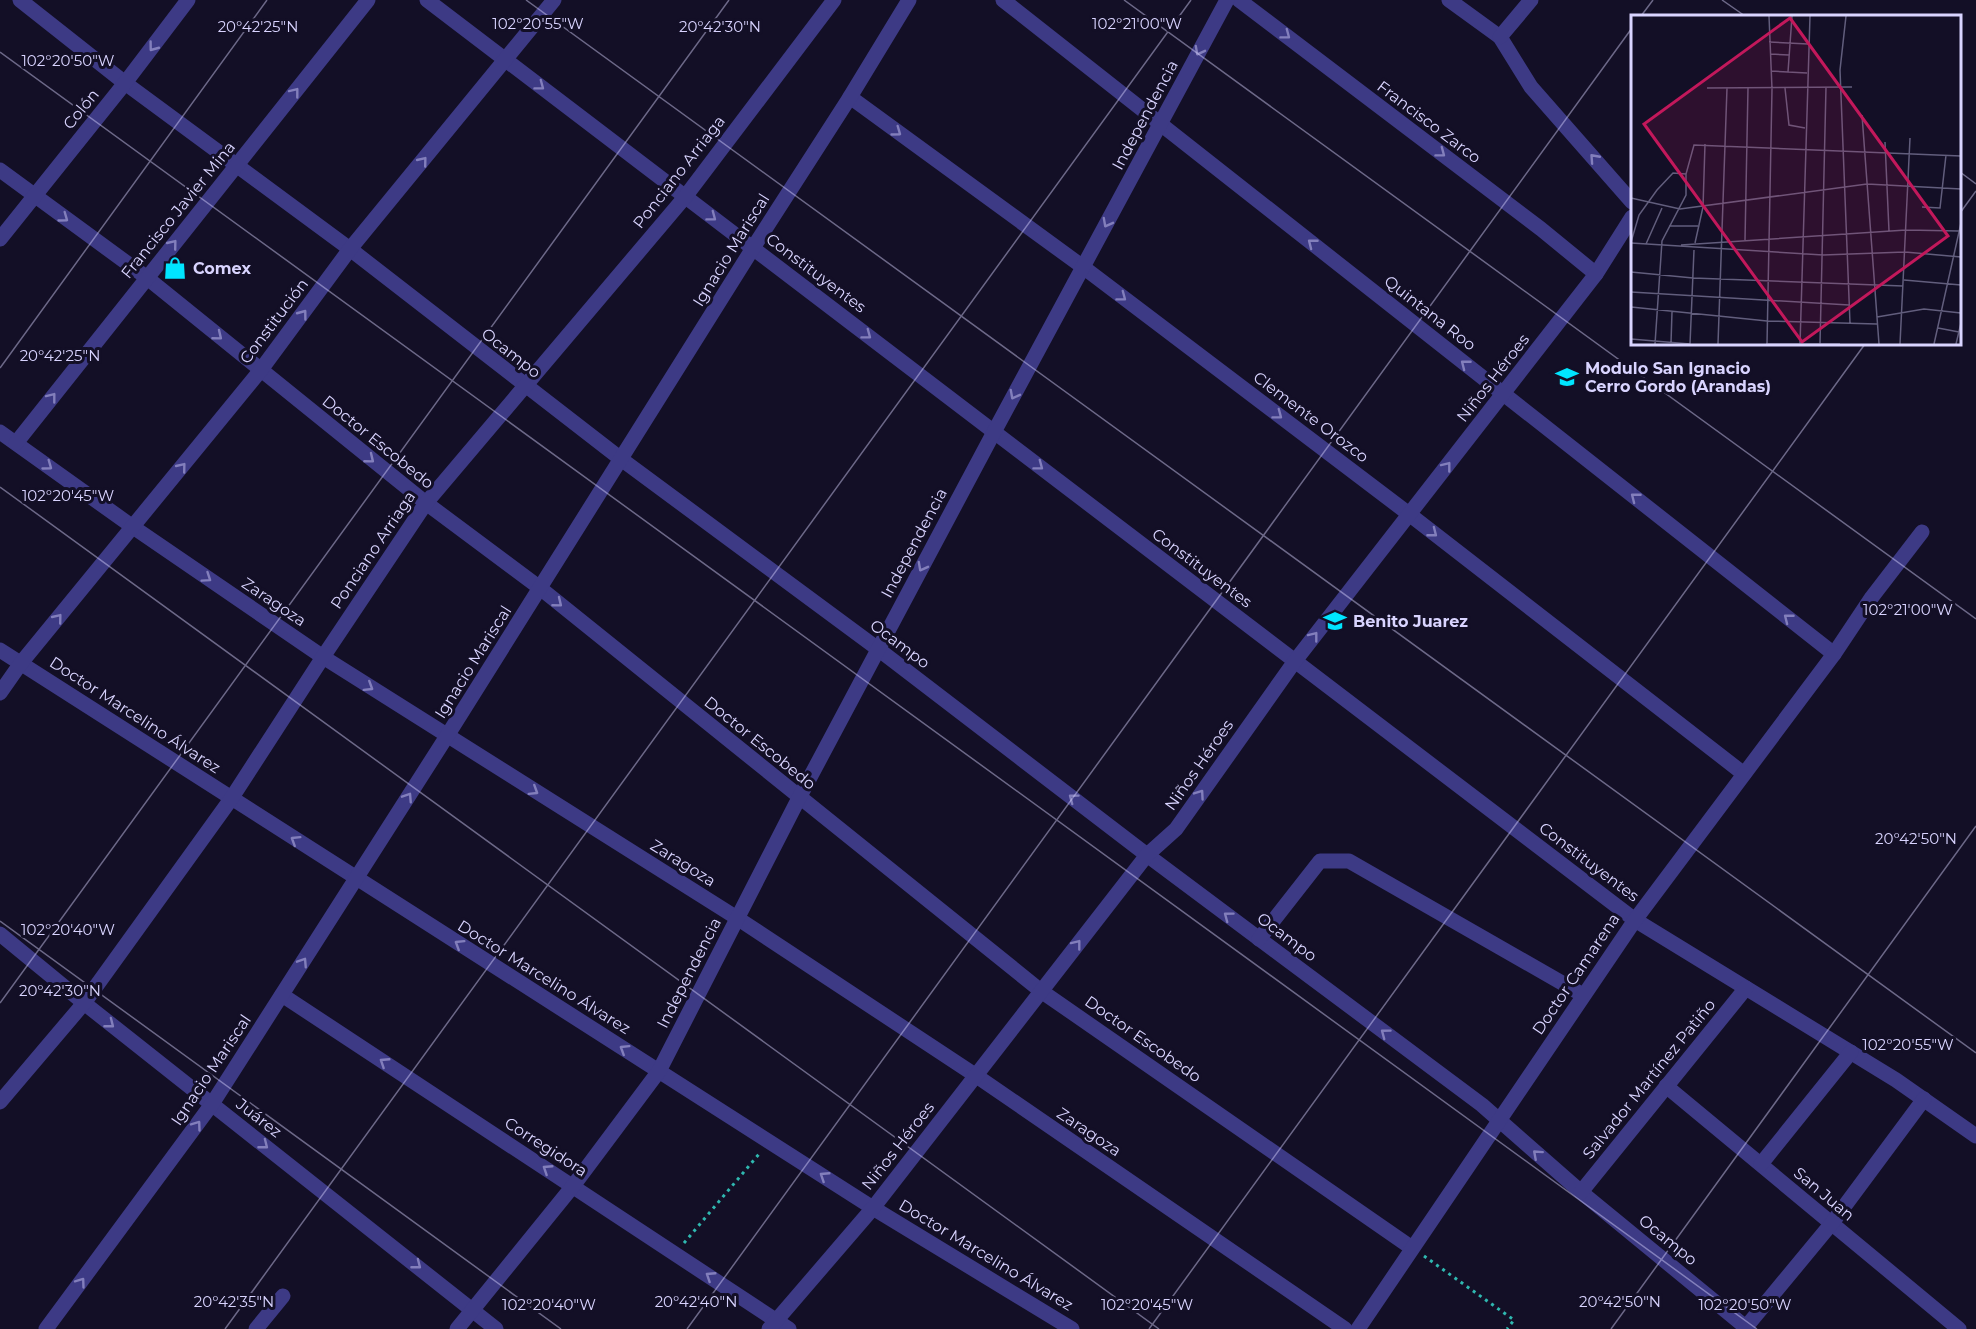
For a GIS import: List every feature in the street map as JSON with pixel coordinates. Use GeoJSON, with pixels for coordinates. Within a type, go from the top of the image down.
{"type":"FeatureCollection","features":[{"type":"Feature","properties":{"kind":"street","name":"Ocampo"},"geometry":{"type":"LineString","coordinates":[[20,0],[125,83],[350,249],[621,459],[878,649],[1499,1120],[1581,1192],[1747,1328]]}},
{"type":"Feature","properties":{"kind":"street","name":"Colón"},"geometry":{"type":"LineString","coordinates":[[0,239],[188,0]]}},
{"type":"Feature","properties":{"kind":"street","name":"Francisco Javier Mina"},"geometry":{"type":"LineString","coordinates":[[16,443],[368,0]]}},
{"type":"Feature","properties":{"kind":"street","name":"Constituyentes"},"geometry":{"type":"LineString","coordinates":[[427,0],[1635,920],[1851,1052],[1976,1136]]}},
{"type":"Feature","properties":{"kind":"street","name":"Constitución"},"geometry":{"type":"LineString","coordinates":[[0,693],[21,663],[260,371],[350,249],[554,0]]}},
{"type":"Feature","properties":{"kind":"street","name":"Ponciano Arriaga"},"geometry":{"type":"LineString","coordinates":[[0,1102],[84,1003],[231,799],[426,503],[685,196],[834,0]]}},
{"type":"Feature","properties":{"kind":"street","name":"Ignacio Mariscal"},"geometry":{"type":"LineString","coordinates":[[46,1329],[212,1104],[850,98],[909,0]]}},
{"type":"Feature","properties":{"kind":"street","name":"Quintana Roo"},"geometry":{"type":"LineString","coordinates":[[1003,0],[1834,654]]}},
{"type":"Feature","properties":{"kind":"street","name":"Independencia"},"geometry":{"type":"LineString","coordinates":[[457,1329],[573,1186],[659,1071],[878,649],[1227,0]]}},
{"type":"Feature","properties":{"kind":"street","name":"Francisco Zarco"},"geometry":{"type":"LineString","coordinates":[[1239,0],[1596,274]]}},
{"type":"Feature","properties":{"kind":"street"},"geometry":{"type":"LineString","coordinates":[[1449,0],[1500,36],[1531,87],[1631,201]]}},
{"type":"Feature","properties":{"kind":"street"},"geometry":{"type":"LineString","coordinates":[[1500,36],[1531,0]]}},
{"type":"Feature","properties":{"kind":"street","name":"Clemente Orozco"},"geometry":{"type":"LineString","coordinates":[[850,98],[1083,267],[1409,514],[1744,774]]}},
{"type":"Feature","properties":{"kind":"street","name":"Doctor Escobedo"},"geometry":{"type":"LineString","coordinates":[[0,170],[146,277],[426,503],[540,588],[1041,991],[1412,1248]]}},
{"type":"Feature","properties":{"kind":"street","name":"Niños Héroes"},"geometry":{"type":"LineString","coordinates":[[772,1325],[873,1208],[1147,855],[1176,829],[1295,661],[1596,274],[1631,219]]}},
{"type":"Feature","properties":{"kind":"street","name":"Zaragoza"},"geometry":{"type":"LineString","coordinates":[[0,432],[133,527],[323,657],[737,918],[975,1075],[1345,1329]]}},
{"type":"Feature","properties":{"kind":"street","name":"Doctor Camarena"},"geometry":{"type":"LineString","coordinates":[[1358,1329],[1635,920],[1834,654],[1872,597],[1922,532]]}},
{"type":"Feature","properties":{"kind":"street","name":"Doctor Marcelino Álvarez"},"geometry":{"type":"LineString","coordinates":[[0,650],[873,1208],[1072,1329]]}},
{"type":"Feature","properties":{"kind":"street"},"geometry":{"type":"LineString","coordinates":[[1259,939],[1320,861],[1349,861],[1583,995]]}},
{"type":"Feature","properties":{"kind":"street","name":"Juárez"},"geometry":{"type":"LineString","coordinates":[[0,934],[496,1329]]}},
{"type":"Feature","properties":{"kind":"street","name":"Salvador Martínez Patiño"},"geometry":{"type":"LineString","coordinates":[[1581,1192],[1746,988]]}},
{"type":"Feature","properties":{"kind":"street","name":"Corregidora"},"geometry":{"type":"LineString","coordinates":[[282,994],[675,1254],[772,1325],[789,1329]]}},
{"type":"Feature","properties":{"kind":"street"},"geometry":{"type":"LineString","coordinates":[[1761,1164],[1851,1052]]}},
{"type":"Feature","properties":{"kind":"street","name":"San Juan"},"geometry":{"type":"LineString","coordinates":[[1666,1086],[1959,1329]]}},
{"type":"Feature","properties":{"kind":"street"},"geometry":{"type":"LineString","coordinates":[[1747,1328],[1832,1223],[1924,1099]]}},
{"type":"Feature","properties":{"kind":"street"},"geometry":{"type":"LineString","coordinates":[[256,1329],[283,1296]]}},
{"type":"Feature","properties":{"kind":"path"},"geometry":{"type":"LineString","coordinates":[[675,1254],[770,1142]]}},
{"type":"Feature","properties":{"kind":"path"},"geometry":{"type":"LineString","coordinates":[[1412,1248],[1514,1320],[1507,1329]]}},
{"type":"Feature","properties":{"kind":"place","name":"Comex"},"geometry":{"type":"Point","coordinates":[175,268]}},
{"type":"Feature","properties":{"kind":"place","name":"Modulo San Ignacio Cerro Gordo (Arandas)"},"geometry":{"type":"Point","coordinates":[1567,377]}},
{"type":"Feature","properties":{"kind":"place","name":"Benito Juarez"},"geometry":{"type":"Point","coordinates":[1335,621]}}]}
